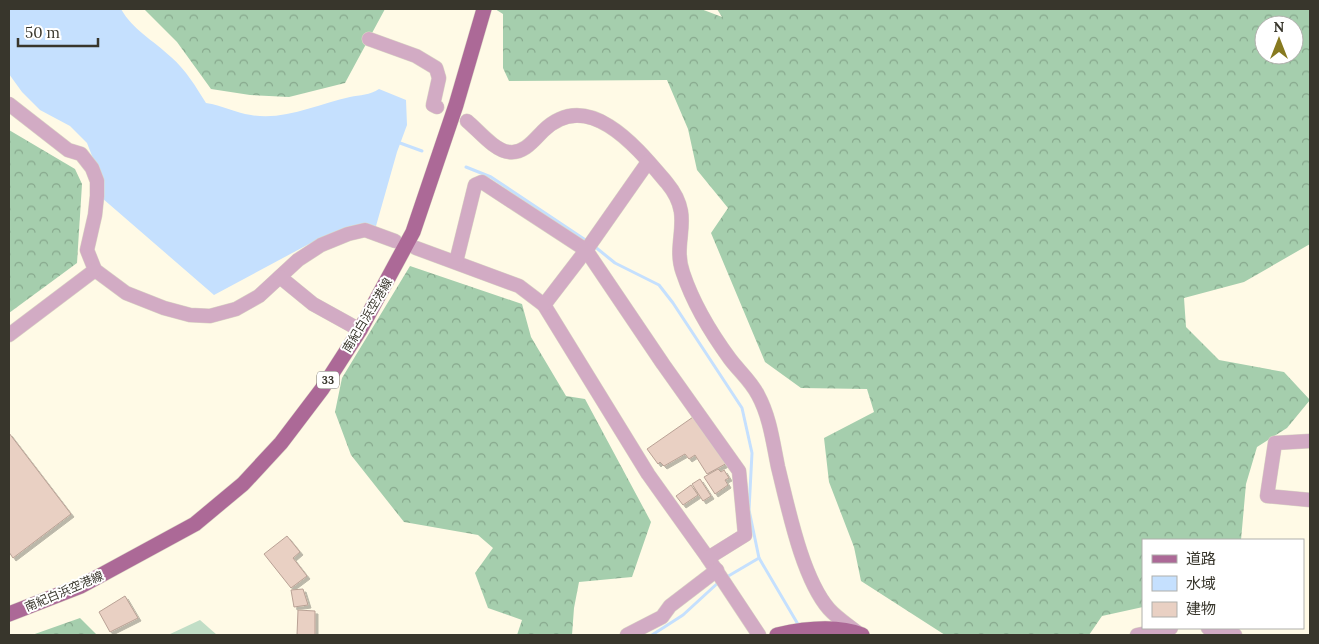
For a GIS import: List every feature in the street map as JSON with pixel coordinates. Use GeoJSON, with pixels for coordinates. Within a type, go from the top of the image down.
{"type":"FeatureCollection","features":[{"type":"Feature","properties":{"kind":"main road","name":"南紀白浜空港線"},"geometry":{"type":"LineString","coordinates":[[9,614],[81,586],[195,524],[242,484],[282,443],[322,389],[360,330],[413,232],[445,139],[484,9]]}},
{"type":"Feature","properties":{"kind":"main road"},"geometry":{"type":"LineString","coordinates":[[777,635],[796,631],[831,630],[860,634]]}},
{"type":"Feature","properties":{"kind":"street"},"geometry":{"type":"LineString","coordinates":[[369,39],[416,56],[436,68],[439,78],[433,105],[438,107]]}},
{"type":"Feature","properties":{"kind":"street"},"geometry":{"type":"LineString","coordinates":[[9,104],[68,150],[81,154],[92,168],[97,181],[97,196],[95,215],[86,250],[95,270],[126,293],[141,299],[190,314],[210,316],[236,309],[259,296],[298,260],[321,245],[348,234],[365,230],[395,241]]}},
{"type":"Feature","properties":{"kind":"street"},"geometry":{"type":"LineString","coordinates":[[467,121],[503,151],[512,153],[528,146],[561,118],[572,116],[594,117],[614,130],[648,162],[678,199],[682,222],[682,236],[678,254],[690,293],[717,339],[752,385],[761,401],[811,580],[829,609],[860,634]]}},
{"type":"Feature","properties":{"kind":"street"},"geometry":{"type":"LineString","coordinates":[[544,306],[648,162]]}},
{"type":"Feature","properties":{"kind":"street"},"geometry":{"type":"LineString","coordinates":[[456,262],[476,185],[482,182],[589,246],[663,364],[739,471],[746,535],[708,558]]}},
{"type":"Feature","properties":{"kind":"street"},"geometry":{"type":"LineString","coordinates":[[416,248],[519,286],[544,306],[648,474],[727,585],[759,635]]}},
{"type":"Feature","properties":{"kind":"street"},"geometry":{"type":"LineString","coordinates":[[9,335],[95,270]]}},
{"type":"Feature","properties":{"kind":"street"},"geometry":{"type":"LineString","coordinates":[[280,277],[313,304],[360,330]]}},
{"type":"Feature","properties":{"kind":"street"},"geometry":{"type":"LineString","coordinates":[[1310,441],[1275,443],[1267,496],[1310,500]]}},
{"type":"Feature","properties":{"kind":"street"},"geometry":{"type":"LineString","coordinates":[[627,635],[662,617],[670,606],[718,572]]}},
{"type":"Feature","properties":{"kind":"street"},"geometry":{"type":"LineString","coordinates":[[1137,635],[1166,629]]}},
{"type":"Feature","properties":{"kind":"street"},"geometry":{"type":"LineString","coordinates":[[1212,629],[1235,635]]}},
{"type":"Feature","properties":{"kind":"green space"},"geometry":{"type":"Polygon","coordinates":[[[144,9],[385,9],[345,83],[289,97],[250,95],[211,89],[177,42],[144,9]]]}},
{"type":"Feature","properties":{"kind":"green space"},"geometry":{"type":"Polygon","coordinates":[[[495,9],[701,9],[722,17],[717,9],[1310,9],[1310,244],[1244,282],[1184,298],[1186,327],[1219,360],[1284,372],[1310,400],[1287,428],[1257,447],[1246,484],[1241,539],[1142,539],[1142,607],[1102,616],[1089,635],[945,635],[861,581],[854,547],[829,482],[824,438],[874,412],[867,389],[801,388],[765,362],[711,233],[728,208],[697,170],[688,129],[667,80],[509,81],[503,68],[503,14],[495,9]]]}},
{"type":"Feature","properties":{"kind":"green space"},"geometry":{"type":"Polygon","coordinates":[[[9,130],[75,169],[82,184],[77,263],[9,313],[9,130]]]}},
{"type":"Feature","properties":{"kind":"green space"},"geometry":{"type":"Polygon","coordinates":[[[410,266],[522,304],[531,337],[566,396],[585,399],[651,522],[632,577],[579,582],[574,608],[572,635],[517,635],[522,620],[488,608],[475,573],[493,548],[478,535],[404,522],[351,455],[335,412],[342,378],[410,266]]]}},
{"type":"Feature","properties":{"kind":"green space"},"geometry":{"type":"Polygon","coordinates":[[[80,618],[97,635],[32,635],[80,618]]]}},
{"type":"Feature","properties":{"kind":"green space"},"geometry":{"type":"Polygon","coordinates":[[[200,620],[217,635],[168,635],[200,620]]]}},
{"type":"Feature","properties":{"kind":"water"},"geometry":{"type":"Polygon","coordinates":[[[9,9],[121,9],[137,29],[181,67],[206,103],[245,114],[276,116],[288,114],[350,97],[369,94],[379,89],[406,100],[407,125],[397,152],[376,226],[363,224],[309,244],[214,295],[102,198],[103,184],[87,143],[70,126],[40,110],[22,92],[9,74],[9,9]]]}},
{"type":"Feature","properties":{"kind":"building"},"geometry":{"type":"Polygon","coordinates":[[[696,415],[729,462],[707,474],[695,455],[689,459],[685,454],[664,466],[660,462],[658,464],[647,449],[696,415]]]}},
{"type":"Feature","properties":{"kind":"building"},"geometry":{"type":"Polygon","coordinates":[[[9,433],[71,514],[13,558],[9,552],[9,433]]]}},
{"type":"Feature","properties":{"kind":"building"},"geometry":{"type":"Polygon","coordinates":[[[718,469],[721,472],[724,470],[729,478],[725,480],[728,485],[715,494],[704,477],[718,469]]]}},
{"type":"Feature","properties":{"kind":"building"},"geometry":{"type":"Polygon","coordinates":[[[700,479],[711,496],[703,501],[692,484],[700,479]]]}},
{"type":"Feature","properties":{"kind":"building"},"geometry":{"type":"Polygon","coordinates":[[[691,485],[698,495],[683,505],[676,496],[691,485]]]}},
{"type":"Feature","properties":{"kind":"building"},"geometry":{"type":"Polygon","coordinates":[[[287,536],[300,552],[293,558],[307,576],[291,588],[264,554],[287,536]]]}},
{"type":"Feature","properties":{"kind":"building"},"geometry":{"type":"Polygon","coordinates":[[[303,589],[308,605],[294,607],[291,590],[303,589]]]}},
{"type":"Feature","properties":{"kind":"building"},"geometry":{"type":"Polygon","coordinates":[[[125,596],[138,618],[110,632],[99,612],[125,596]]]}},
{"type":"Feature","properties":{"kind":"building"},"geometry":{"type":"Polygon","coordinates":[[[298,610],[315,611],[315,635],[297,635],[298,610]]]}},
{"type":"Feature","properties":{"kind":"waterway"},"geometry":{"type":"LineString","coordinates":[[400,143],[422,151]]}},
{"type":"Feature","properties":{"kind":"waterway"},"geometry":{"type":"LineString","coordinates":[[466,167],[491,177],[587,241]]}},
{"type":"Feature","properties":{"kind":"waterway"},"geometry":{"type":"LineString","coordinates":[[594,246],[615,263],[659,285],[673,303],[742,408],[752,453],[749,510],[759,558],[725,578]]}},
{"type":"Feature","properties":{"kind":"waterway"},"geometry":{"type":"LineString","coordinates":[[759,558],[799,626]]}},
{"type":"Feature","properties":{"kind":"waterway"},"geometry":{"type":"LineString","coordinates":[[652,635],[683,615],[720,581]]}}]}
